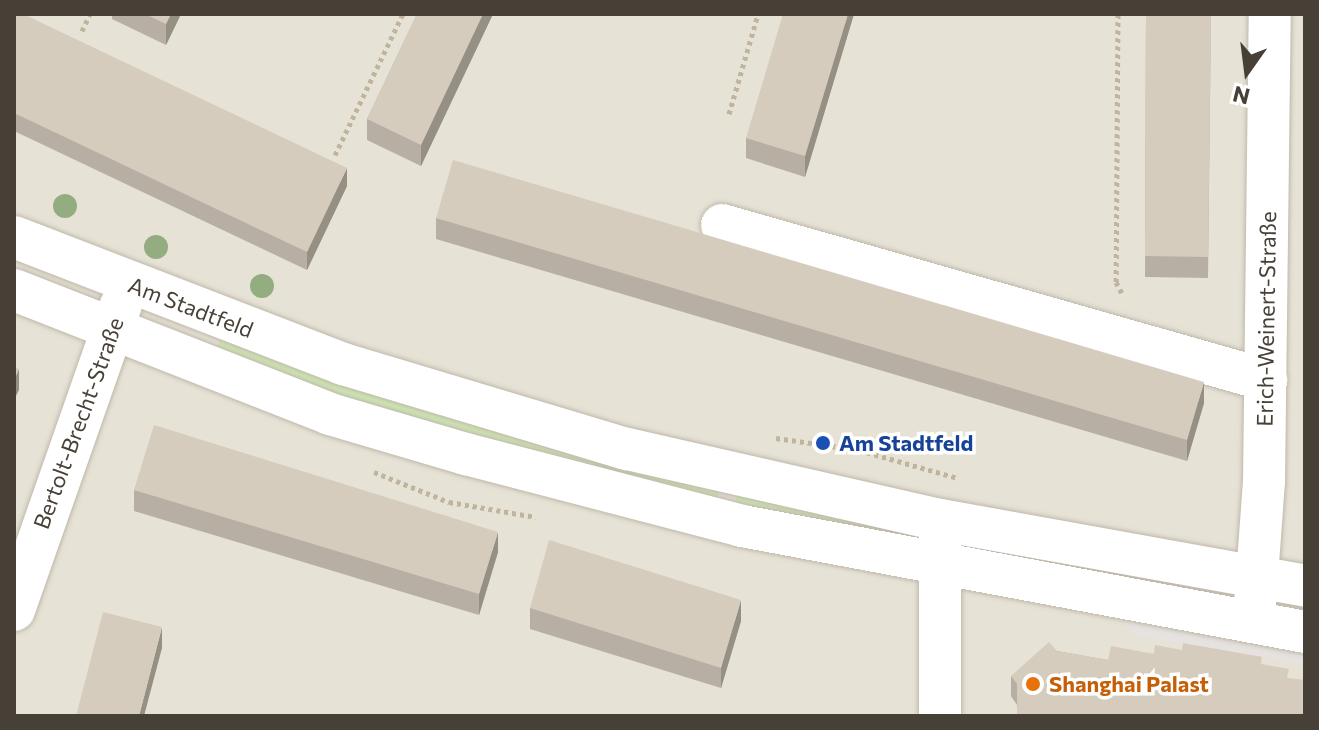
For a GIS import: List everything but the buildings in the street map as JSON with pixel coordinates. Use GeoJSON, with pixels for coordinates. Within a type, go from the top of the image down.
{"type":"FeatureCollection","features":[{"type":"Feature","properties":{"kind":"street","name":"Erich-Weinert-Straße"},"geometry":{"type":"LineString","coordinates":[[1252,624],[1258,578],[1266,380],[1270,14]]}},
{"type":"Feature","properties":{"kind":"street"},"geometry":{"type":"LineString","coordinates":[[722,225],[1149,344],[1266,380]]}},
{"type":"Feature","properties":{"kind":"street","name":"Am Stadtfeld"},"geometry":{"type":"LineString","coordinates":[[14,237],[130,283],[436,394],[627,449],[940,520],[1305,586]]}},
{"type":"Feature","properties":{"kind":"street","name":"Bertolt-Brecht-Straße"},"geometry":{"type":"LineString","coordinates":[[14,610],[130,283]]}},
{"type":"Feature","properties":{"kind":"street"},"geometry":{"type":"LineString","coordinates":[[14,290],[330,414],[466,454],[742,526],[1305,632]]}},
{"type":"Feature","properties":{"kind":"street"},"geometry":{"type":"LineString","coordinates":[[940,520],[940,716]]}},
{"type":"Feature","properties":{"kind":"path"},"geometry":{"type":"LineString","coordinates":[[82,31],[90,14]]}},
{"type":"Feature","properties":{"kind":"path"},"geometry":{"type":"LineString","coordinates":[[335,155],[403,14]]}},
{"type":"Feature","properties":{"kind":"path"},"geometry":{"type":"LineString","coordinates":[[729,114],[758,14]]}},
{"type":"Feature","properties":{"kind":"path"},"geometry":{"type":"LineString","coordinates":[[1118,14],[1116,282],[1149,344]]}},
{"type":"Feature","properties":{"kind":"shaded area"},"geometry":{"type":"Polygon","coordinates":[[[14,14],[1305,14],[1305,716],[14,716],[14,14]]]}},
{"type":"Feature","properties":{"kind":"shaded area"},"geometry":{"type":"Polygon","coordinates":[[[1124,621],[1305,653],[1305,665],[1137,636],[1124,621]]]}},
{"type":"Feature","properties":{"kind":"green space"},"geometry":{"type":"Polygon","coordinates":[[[220,338],[720,489],[716,502],[344,397],[216,352],[220,338]]]}},
{"type":"Feature","properties":{"kind":"green space"},"geometry":{"type":"Polygon","coordinates":[[[738,492],[895,530],[894,535],[734,506],[738,492]]]}},
{"type":"Feature","properties":{"kind":"place","name":"Am Stadtfeld"},"geometry":{"type":"Point","coordinates":[823,443]}},
{"type":"Feature","properties":{"kind":"place","name":"Shanghai Palast"},"geometry":{"type":"Point","coordinates":[1033,684]}}]}
